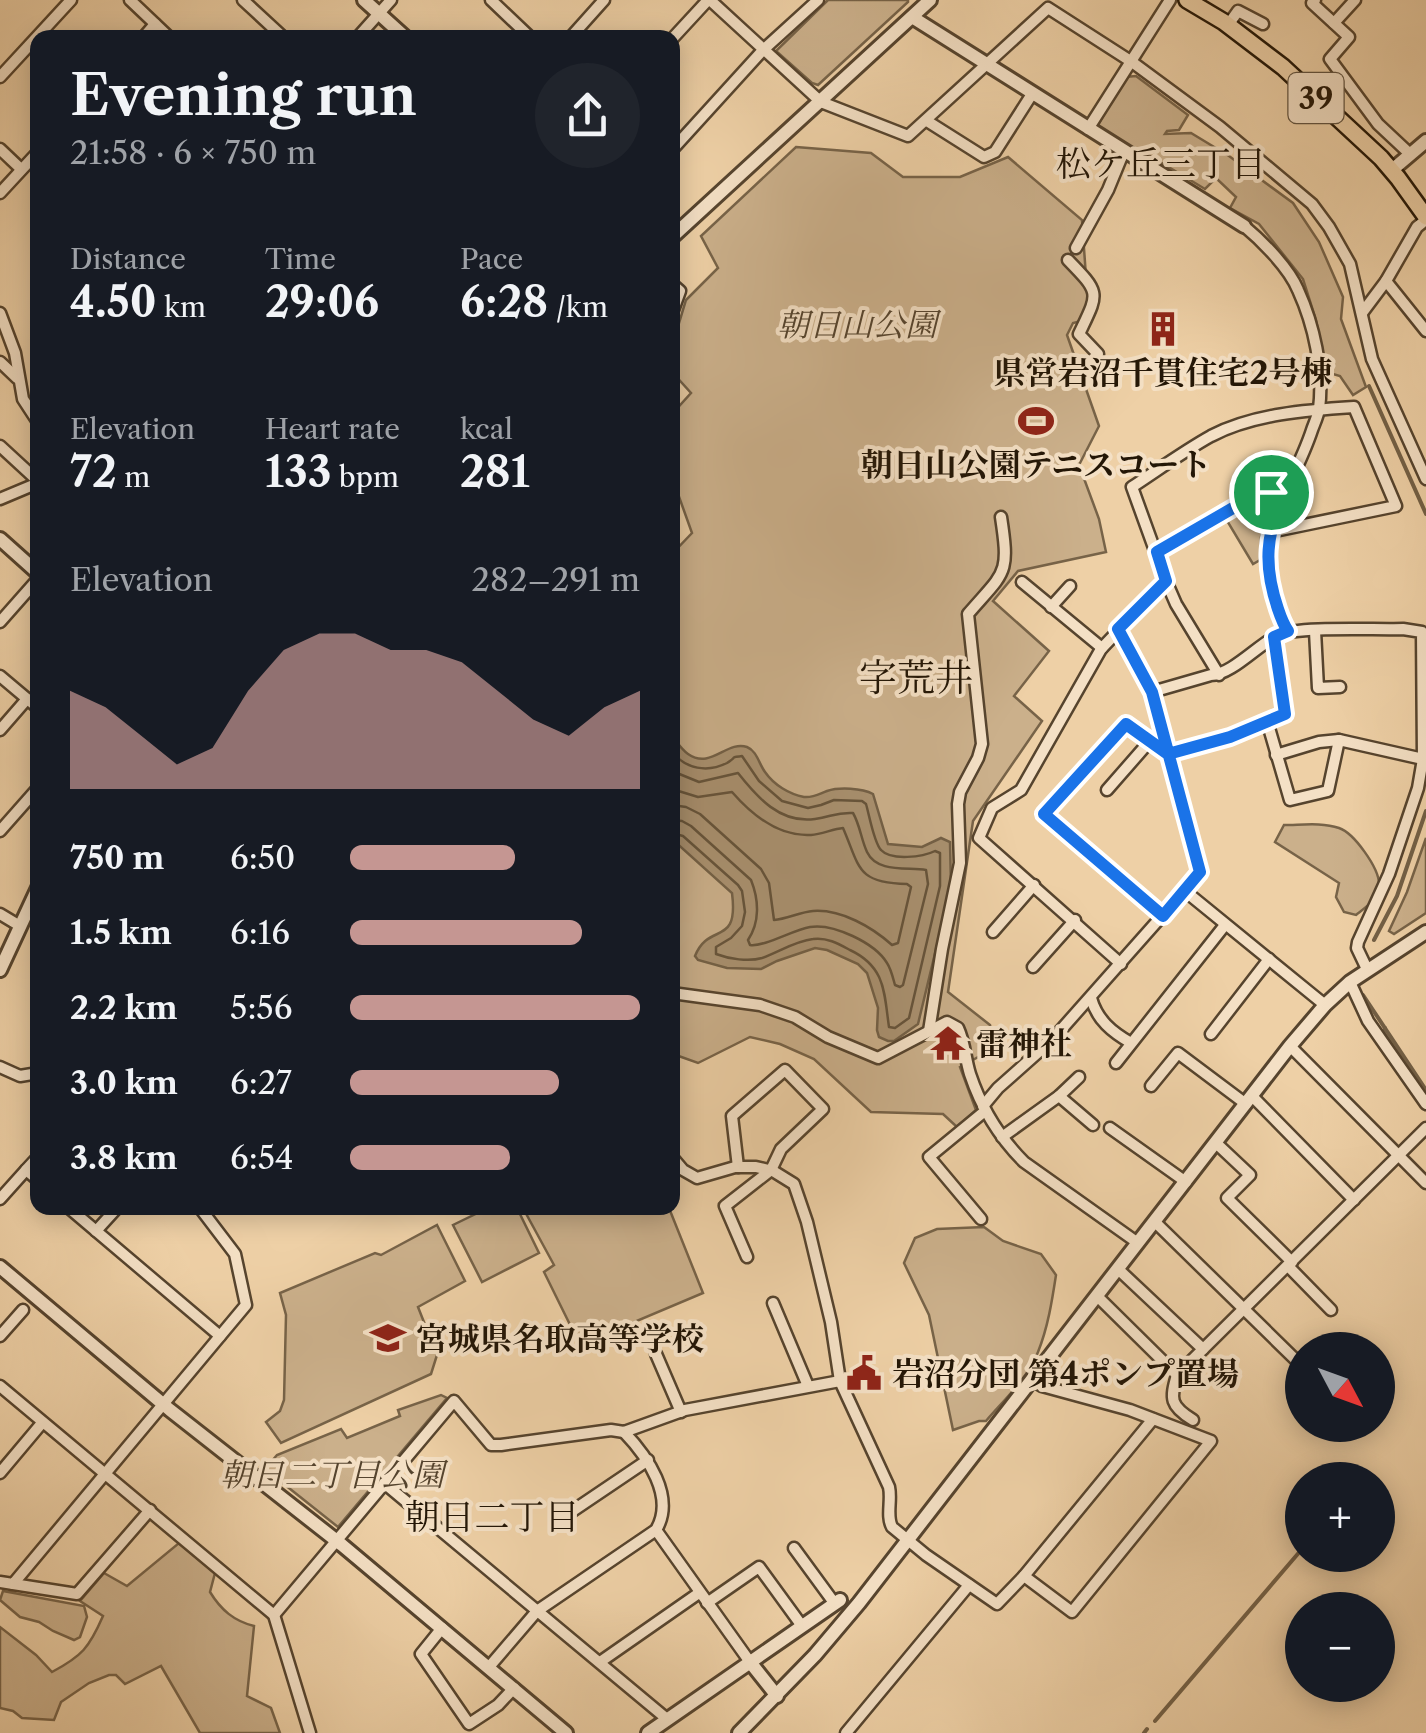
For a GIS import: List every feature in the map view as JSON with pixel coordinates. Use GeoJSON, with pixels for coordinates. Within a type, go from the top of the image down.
{"type":"FeatureCollection","features":[{"type":"Feature","properties":{"kind":"main road","name":"39"},"geometry":{"type":"LineString","coordinates":[[1188,0],[1228,24],[1282,66],[1392,170],[1426,218]]}},
{"type":"Feature","properties":{"kind":"street"},"geometry":{"type":"LineString","coordinates":[[44,30],[71,0]]}},
{"type":"Feature","properties":{"kind":"street"},"geometry":{"type":"LineString","coordinates":[[130,0],[161,30]]}},
{"type":"Feature","properties":{"kind":"street"},"geometry":{"type":"LineString","coordinates":[[243,0],[275,30]]}},
{"type":"Feature","properties":{"kind":"street"},"geometry":{"type":"LineString","coordinates":[[364,0],[397,30]]}},
{"type":"Feature","properties":{"kind":"street"},"geometry":{"type":"LineString","coordinates":[[364,30],[391,0]]}},
{"type":"Feature","properties":{"kind":"street"},"geometry":{"type":"LineString","coordinates":[[577,30],[604,0]]}},
{"type":"Feature","properties":{"kind":"street"},"geometry":{"type":"LineString","coordinates":[[680,30],[709,0],[821,102],[908,136],[1048,8],[1132,62],[1312,204],[1350,264],[1372,358],[1426,480]]}},
{"type":"Feature","properties":{"kind":"street"},"geometry":{"type":"LineString","coordinates":[[680,141],[764,50],[818,0]]}},
{"type":"Feature","properties":{"kind":"street"},"geometry":{"type":"LineString","coordinates":[[1088,129],[1170,0]]}},
{"type":"Feature","properties":{"kind":"street"},"geometry":{"type":"LineString","coordinates":[[1334,23],[1355,0]]}},
{"type":"Feature","properties":{"kind":"street"},"geometry":{"type":"LineString","coordinates":[[1312,1],[1349,37],[1330,60],[1378,124],[1410,154]]}},
{"type":"Feature","properties":{"kind":"street"},"geometry":{"type":"LineString","coordinates":[[495,2],[524,30]]}},
{"type":"Feature","properties":{"kind":"street"},"geometry":{"type":"LineString","coordinates":[[680,230],[924,2]]}},
{"type":"Feature","properties":{"kind":"street"},"geometry":{"type":"LineString","coordinates":[[1228,24],[1238,11],[1263,24]]}},
{"type":"Feature","properties":{"kind":"street"},"geometry":{"type":"LineString","coordinates":[[912,17],[1244,226],[1261,240],[1297,286],[1317,350],[1318,410],[1302,459],[1284,492],[1270,532],[1271,590],[1288,631]]}},
{"type":"Feature","properties":{"kind":"street"},"geometry":{"type":"LineString","coordinates":[[149,30],[155,24]]}},
{"type":"Feature","properties":{"kind":"street"},"geometry":{"type":"LineString","coordinates":[[0,78],[30,45]]}},
{"type":"Feature","properties":{"kind":"street"},"geometry":{"type":"LineString","coordinates":[[927,120],[984,157],[995,152],[1032,94]]}},
{"type":"Feature","properties":{"kind":"street"},"geometry":{"type":"LineString","coordinates":[[1392,170],[1426,141]]}},
{"type":"Feature","properties":{"kind":"street"},"geometry":{"type":"LineString","coordinates":[[0,149],[22,169]]}},
{"type":"Feature","properties":{"kind":"street"},"geometry":{"type":"LineString","coordinates":[[1076,248],[1124,151]]}},
{"type":"Feature","properties":{"kind":"street"},"geometry":{"type":"LineString","coordinates":[[0,192],[30,160]]}},
{"type":"Feature","properties":{"kind":"street"},"geometry":{"type":"LineString","coordinates":[[1362,313],[1426,218]]}},
{"type":"Feature","properties":{"kind":"street"},"geometry":{"type":"LineString","coordinates":[[1068,260],[1092,284],[1095,300],[1079,334],[1098,354]]}},
{"type":"Feature","properties":{"kind":"street"},"geometry":{"type":"LineString","coordinates":[[1386,281],[1426,331]]}},
{"type":"Feature","properties":{"kind":"street"},"geometry":{"type":"LineString","coordinates":[[0,313],[15,353],[23,399],[30,410]]}},
{"type":"Feature","properties":{"kind":"street"},"geometry":{"type":"LineString","coordinates":[[0,362],[18,378]]}},
{"type":"Feature","properties":{"kind":"street"},"geometry":{"type":"LineString","coordinates":[[1220,675],[1176,604],[1132,486],[1212,436],[1245,422],[1354,407],[1396,506],[1270,532]]}},
{"type":"Feature","properties":{"kind":"street"},"geometry":{"type":"LineString","coordinates":[[0,446],[30,474]]}},
{"type":"Feature","properties":{"kind":"street"},"geometry":{"type":"LineString","coordinates":[[0,499],[30,486]]}},
{"type":"Feature","properties":{"kind":"street"},"geometry":{"type":"LineString","coordinates":[[1157,552],[1252,497],[1284,492]]}},
{"type":"Feature","properties":{"kind":"street"},"geometry":{"type":"LineString","coordinates":[[929,1031],[960,863],[960,792],[982,744],[968,614],[997,583],[1006,564],[1000,516]]}},
{"type":"Feature","properties":{"kind":"street"},"geometry":{"type":"LineString","coordinates":[[0,539],[30,568]]}},
{"type":"Feature","properties":{"kind":"street"},"geometry":{"type":"LineString","coordinates":[[1122,964],[979,838],[992,808],[1021,790],[1102,648],[1166,581]]}},
{"type":"Feature","properties":{"kind":"street"},"geometry":{"type":"LineString","coordinates":[[1022,582],[1102,648]]}},
{"type":"Feature","properties":{"kind":"street"},"geometry":{"type":"LineString","coordinates":[[0,622],[30,586]]}},
{"type":"Feature","properties":{"kind":"street"},"geometry":{"type":"LineString","coordinates":[[1052,607],[1070,586]]}},
{"type":"Feature","properties":{"kind":"street"},"geometry":{"type":"LineString","coordinates":[[982,1219],[930,1158],[984,1109],[998,1088],[1052,1040],[1200,872],[1152,692],[1118,629]]}},
{"type":"Feature","properties":{"kind":"street"},"geometry":{"type":"LineString","coordinates":[[1152,692],[1220,675],[1288,631],[1422,632],[1424,759],[1416,798],[1390,874],[1358,942],[1366,969]]}},
{"type":"Feature","properties":{"kind":"street"},"geometry":{"type":"LineString","coordinates":[[1315,631],[1318,688],[1340,687]]}},
{"type":"Feature","properties":{"kind":"street"},"geometry":{"type":"LineString","coordinates":[[1163,916],[1044,814],[1126,724],[1168,754],[1230,737],[1285,714],[1274,637]]}},
{"type":"Feature","properties":{"kind":"street"},"geometry":{"type":"LineString","coordinates":[[0,676],[30,701]]}},
{"type":"Feature","properties":{"kind":"street"},"geometry":{"type":"LineString","coordinates":[[0,730],[27,699]]}},
{"type":"Feature","properties":{"kind":"street"},"geometry":{"type":"LineString","coordinates":[[1268,721],[1290,800],[1328,791],[1339,740]]}},
{"type":"Feature","properties":{"kind":"street"},"geometry":{"type":"LineString","coordinates":[[1276,755],[1339,740],[1424,759]]}},
{"type":"Feature","properties":{"kind":"street"},"geometry":{"type":"LineString","coordinates":[[1107,790],[1149,742]]}},
{"type":"Feature","properties":{"kind":"street"},"geometry":{"type":"LineString","coordinates":[[0,831],[30,797]]}},
{"type":"Feature","properties":{"kind":"street"},"geometry":{"type":"LineString","coordinates":[[993,932],[1034,885]]}},
{"type":"Feature","properties":{"kind":"street"},"geometry":{"type":"LineString","coordinates":[[1185,892],[1324,1006]]}},
{"type":"Feature","properties":{"kind":"street"},"geometry":{"type":"LineString","coordinates":[[0,970],[30,905]]}},
{"type":"Feature","properties":{"kind":"street"},"geometry":{"type":"LineString","coordinates":[[0,914],[20,926]]}},
{"type":"Feature","properties":{"kind":"street"},"geometry":{"type":"LineString","coordinates":[[1033,967],[1075,920]]}},
{"type":"Feature","properties":{"kind":"street"},"geometry":{"type":"LineString","coordinates":[[1116,1062],[1225,925]]}},
{"type":"Feature","properties":{"kind":"street"},"geometry":{"type":"LineString","coordinates":[[739,1733],[837,1630],[1324,1006],[1366,969],[1426,932]]}},
{"type":"Feature","properties":{"kind":"street"},"geometry":{"type":"LineString","coordinates":[[1210,1034],[1269,959]]}},
{"type":"Feature","properties":{"kind":"street"},"geometry":{"type":"LineString","coordinates":[[1350,982],[1368,1021],[1426,1104]]}},
{"type":"Feature","properties":{"kind":"street"},"geometry":{"type":"LineString","coordinates":[[680,994],[760,1005],[795,1017],[878,1058],[947,1022],[958,1028],[984,1109],[1002,1137],[1024,1162],[1138,1243]]}},
{"type":"Feature","properties":{"kind":"street"},"geometry":{"type":"LineString","coordinates":[[1091,998],[1094,1011],[1107,1027],[1131,1043]]}},
{"type":"Feature","properties":{"kind":"street"},"geometry":{"type":"LineString","coordinates":[[1290,1046],[1426,1182]]}},
{"type":"Feature","properties":{"kind":"street"},"geometry":{"type":"LineString","coordinates":[[1151,1086],[1178,1053],[1249,1100],[1354,1200]]}},
{"type":"Feature","properties":{"kind":"street"},"geometry":{"type":"LineString","coordinates":[[0,1067],[20,1076],[30,1074]]}},
{"type":"Feature","properties":{"kind":"street"},"geometry":{"type":"LineString","coordinates":[[738,1167],[732,1116],[786,1070],[822,1109],[781,1149],[771,1170],[725,1206],[747,1257]]}},
{"type":"Feature","properties":{"kind":"street"},"geometry":{"type":"LineString","coordinates":[[1002,1137],[1080,1077]]}},
{"type":"Feature","properties":{"kind":"street"},"geometry":{"type":"LineString","coordinates":[[1059,1096],[1093,1125]]}},
{"type":"Feature","properties":{"kind":"street"},"geometry":{"type":"LineString","coordinates":[[1110,1128],[1186,1182]]}},
{"type":"Feature","properties":{"kind":"street"},"geometry":{"type":"LineString","coordinates":[[1193,1420],[1174,1405],[1177,1375],[1426,1128]]}},
{"type":"Feature","properties":{"kind":"street"},"geometry":{"type":"LineString","coordinates":[[1216,1143],[1250,1175],[1227,1198],[1331,1310]]}},
{"type":"Feature","properties":{"kind":"street"},"geometry":{"type":"LineString","coordinates":[[0,1200],[30,1166]]}},
{"type":"Feature","properties":{"kind":"street"},"geometry":{"type":"LineString","coordinates":[[680,1166],[696,1178],[738,1167],[756,1167],[771,1170],[794,1184],[831,1322],[840,1381],[890,1487],[890,1525],[998,1604],[1153,1419]]}},
{"type":"Feature","properties":{"kind":"street"},"geometry":{"type":"LineString","coordinates":[[26,1170],[30,1173]]}},
{"type":"Feature","properties":{"kind":"street"},"geometry":{"type":"LineString","coordinates":[[77,1215],[220,1336]]}},
{"type":"Feature","properties":{"kind":"street"},"geometry":{"type":"LineString","coordinates":[[96,1231],[110,1215]]}},
{"type":"Feature","properties":{"kind":"street"},"geometry":{"type":"LineString","coordinates":[[13,1584],[246,1305],[235,1254],[205,1215]]}},
{"type":"Feature","properties":{"kind":"street"},"geometry":{"type":"LineString","coordinates":[[1155,1222],[1285,1349]]}},
{"type":"Feature","properties":{"kind":"street"},"geometry":{"type":"LineString","coordinates":[[0,1267],[566,1733]]}},
{"type":"Feature","properties":{"kind":"street"},"geometry":{"type":"LineString","coordinates":[[1118,1269],[1203,1350]]}},
{"type":"Feature","properties":{"kind":"street"},"geometry":{"type":"LineString","coordinates":[[1097,1296],[1177,1375]]}},
{"type":"Feature","properties":{"kind":"street"},"geometry":{"type":"LineString","coordinates":[[772,1304],[808,1386]]}},
{"type":"Feature","properties":{"kind":"street"},"geometry":{"type":"LineString","coordinates":[[0,1336],[22,1310]]}},
{"type":"Feature","properties":{"kind":"street"},"geometry":{"type":"LineString","coordinates":[[656,1354],[681,1412]]}},
{"type":"Feature","properties":{"kind":"street"},"geometry":{"type":"LineString","coordinates":[[1024,1576],[1072,1612],[1211,1441],[1032,1380]]}},
{"type":"Feature","properties":{"kind":"street"},"geometry":{"type":"LineString","coordinates":[[274,1616],[454,1401],[491,1444],[502,1446],[611,1430],[624,1432],[681,1412],[840,1381]]}},
{"type":"Feature","properties":{"kind":"street"},"geometry":{"type":"LineString","coordinates":[[0,1386],[274,1616],[310,1733]]}},
{"type":"Feature","properties":{"kind":"street"},"geometry":{"type":"LineString","coordinates":[[0,1473],[42,1422]]}},
{"type":"Feature","properties":{"kind":"street"},"geometry":{"type":"LineString","coordinates":[[489,1667],[537,1611],[656,1530],[663,1519],[657,1480],[648,1460],[624,1432]]}},
{"type":"Feature","properties":{"kind":"street"},"geometry":{"type":"LineString","coordinates":[[568,1514],[648,1460]]}},
{"type":"Feature","properties":{"kind":"street"},"geometry":{"type":"LineString","coordinates":[[384,1483],[667,1720]]}},
{"type":"Feature","properties":{"kind":"street"},"geometry":{"type":"LineString","coordinates":[[0,1582],[76,1594],[150,1510]]}},
{"type":"Feature","properties":{"kind":"street"},"geometry":{"type":"LineString","coordinates":[[656,1530],[777,1696]]}},
{"type":"Feature","properties":{"kind":"street"},"geometry":{"type":"LineString","coordinates":[[648,1733],[838,1602],[794,1548]]}},
{"type":"Feature","properties":{"kind":"street"},"geometry":{"type":"LineString","coordinates":[[707,1603],[759,1567],[802,1626]]}},
{"type":"Feature","properties":{"kind":"street"},"geometry":{"type":"LineString","coordinates":[[846,1733],[969,1585]]}},
{"type":"Feature","properties":{"kind":"street"},"geometry":{"type":"LineString","coordinates":[[600,1662],[699,1593]]}},
{"type":"Feature","properties":{"kind":"street"},"geometry":{"type":"LineString","coordinates":[[442,1628],[422,1654],[469,1724],[498,1705],[514,1688]]}},
{"type":"Feature","properties":{"kind":"green space"},"geometry":{"type":"Polygon","coordinates":[[[828,0],[908,2],[818,85],[776,51],[828,0]]]}},
{"type":"Feature","properties":{"kind":"green space"},"geometry":{"type":"Polygon","coordinates":[[[1136,76],[1188,115],[1179,130],[1165,134],[1191,133],[1293,203],[1319,242],[1343,297],[1341,319],[1366,387],[1353,395],[1340,376],[1326,372],[1303,279],[1259,224],[1230,208],[1236,197],[1216,178],[1205,189],[1106,135],[1098,125],[1125,77],[1136,76]]]}},
{"type":"Feature","properties":{"kind":"green space","name":"朝日山公園"},"geometry":{"type":"Polygon","coordinates":[[[796,147],[871,153],[903,177],[960,177],[1008,157],[1082,220],[1089,319],[1073,323],[1067,335],[1099,426],[1079,465],[1099,519],[1106,552],[1018,571],[993,601],[1049,651],[1014,696],[1042,721],[973,821],[948,992],[990,1025],[994,1044],[960,1067],[976,1110],[957,1127],[943,1114],[871,1112],[814,1059],[780,1044],[750,1037],[698,1063],[680,1057],[680,546],[692,533],[680,500],[680,405],[691,393],[680,381],[680,320],[686,300],[718,268],[701,236],[796,147]]]}},
{"type":"Feature","properties":{"kind":"green space"},"geometry":{"type":"Polygon","coordinates":[[[1265,499],[1271,504],[1261,537],[1260,560],[1253,564],[1226,519],[1265,499]]]}},
{"type":"Feature","properties":{"kind":"green space"},"geometry":{"type":"Polygon","coordinates":[[[1284,825],[1332,826],[1352,837],[1378,877],[1379,889],[1372,902],[1356,915],[1344,912],[1336,897],[1339,883],[1275,842],[1284,825]]]}},
{"type":"Feature","properties":{"kind":"green space"},"geometry":{"type":"Polygon","coordinates":[[[1426,838],[1426,913],[1394,934],[1389,931],[1426,838]]]}},
{"type":"Feature","properties":{"kind":"green space"},"geometry":{"type":"Polygon","coordinates":[[[474,1215],[520,1215],[539,1253],[482,1282],[453,1225],[474,1215]]]}},
{"type":"Feature","properties":{"kind":"green space"},"geometry":{"type":"Polygon","coordinates":[[[527,1215],[672,1215],[703,1293],[580,1345],[544,1272],[554,1265],[527,1215]]]}},
{"type":"Feature","properties":{"kind":"green space"},"geometry":{"type":"Polygon","coordinates":[[[437,1225],[465,1281],[418,1307],[437,1355],[431,1374],[281,1443],[266,1422],[280,1411],[284,1400],[286,1315],[280,1293],[375,1253],[381,1255],[437,1225]]]}},
{"type":"Feature","properties":{"kind":"green space"},"geometry":{"type":"Polygon","coordinates":[[[984,1227],[1003,1241],[1041,1254],[1056,1275],[1044,1333],[1028,1371],[986,1421],[953,1430],[929,1315],[904,1263],[915,1238],[937,1229],[984,1227]]]}},
{"type":"Feature","properties":{"kind":"green space","name":"朝日二丁目公園"},"geometry":{"type":"Polygon","coordinates":[[[441,1395],[447,1398],[338,1527],[265,1469],[277,1455],[341,1429],[347,1438],[400,1416],[398,1410],[441,1395]]]}},
{"type":"Feature","properties":{"kind":"green space"},"geometry":{"type":"Polygon","coordinates":[[[179,1543],[215,1573],[210,1592],[219,1604],[234,1618],[254,1626],[247,1696],[271,1708],[280,1733],[200,1733],[161,1666],[125,1684],[116,1675],[89,1683],[61,1702],[54,1720],[22,1718],[0,1708],[0,1627],[52,1672],[78,1656],[93,1636],[103,1616],[80,1601],[104,1573],[127,1586],[179,1543]]]}},
{"type":"Feature","properties":{"kind":"green space"},"geometry":{"type":"Polygon","coordinates":[[[3,1591],[84,1606],[87,1617],[80,1637],[74,1640],[20,1617],[0,1600],[3,1591]]]}},
{"type":"Feature","properties":{"kind":"water"},"geometry":{"type":"Polygon","coordinates":[[[680,745],[696,758],[704,759],[733,747],[747,747],[773,781],[798,796],[844,789],[873,794],[888,844],[922,847],[941,838],[950,842],[951,887],[918,1024],[894,1041],[879,1037],[878,1008],[867,973],[858,964],[827,950],[815,948],[761,969],[727,968],[698,960],[695,956],[701,946],[731,921],[732,893],[680,846],[680,745]]]}},
{"type":"Feature","properties":{"kind":"waterway"},"geometry":{"type":"LineString","coordinates":[[1369,386],[1426,514]]}},
{"type":"Feature","properties":{"kind":"waterway"},"geometry":{"type":"LineString","coordinates":[[1374,940],[1397,896],[1426,811]]}},
{"type":"Feature","properties":{"kind":"waterway"},"geometry":{"type":"LineString","coordinates":[[1363,995],[1426,1090]]}},
{"type":"Feature","properties":{"kind":"waterway"},"geometry":{"type":"LineString","coordinates":[[1385,1028],[1384,1033],[1412,1075]]}},
{"type":"Feature","properties":{"kind":"waterway"},"geometry":{"type":"LineString","coordinates":[[1155,1721],[1285,1569]]}},
{"type":"Feature","properties":{"kind":"waterway"},"geometry":{"type":"LineString","coordinates":[[1144,1733],[1147,1729]]}},
{"type":"Feature","properties":{"kind":"place","name":"県営岩沼千貫住宅2号棟"},"geometry":{"type":"Point","coordinates":[1163,329]}},
{"type":"Feature","properties":{"kind":"place","name":"朝日山公園テニスコート"},"geometry":{"type":"Point","coordinates":[1036,421]}},
{"type":"Feature","properties":{"kind":"place","name":"雷神社"},"geometry":{"type":"Point","coordinates":[948,1043]}},
{"type":"Feature","properties":{"kind":"place","name":"宮城県名取高等学校"},"geometry":{"type":"Point","coordinates":[388,1338]}},
{"type":"Feature","properties":{"kind":"place","name":"岩沼分団 第4ポンプ置場"},"geometry":{"type":"Point","coordinates":[864,1373]}},
{"type":"Feature","properties":{"kind":"district","name":"松ケ丘三丁目"},"geometry":{"type":"Point","coordinates":[1161,163]}},
{"type":"Feature","properties":{"kind":"district","name":"字荒井"},"geometry":{"type":"Point","coordinates":[916,677]}},
{"type":"Feature","properties":{"kind":"district","name":"朝日二丁目"},"geometry":{"type":"Point","coordinates":[492,1516]}},
{"type":"Feature","properties":{"kind":"route"},"geometry":{"type":"LineString","coordinates":[[1271,492],[1252,497],[1157,552],[1166,581],[1118,629],[1152,692],[1168,754],[1200,872],[1163,916],[1044,814],[1126,724],[1168,754],[1230,737],[1285,714],[1274,637],[1288,631],[1271,590],[1268,571],[1270,532],[1284,492],[1271,492]]}}]}
